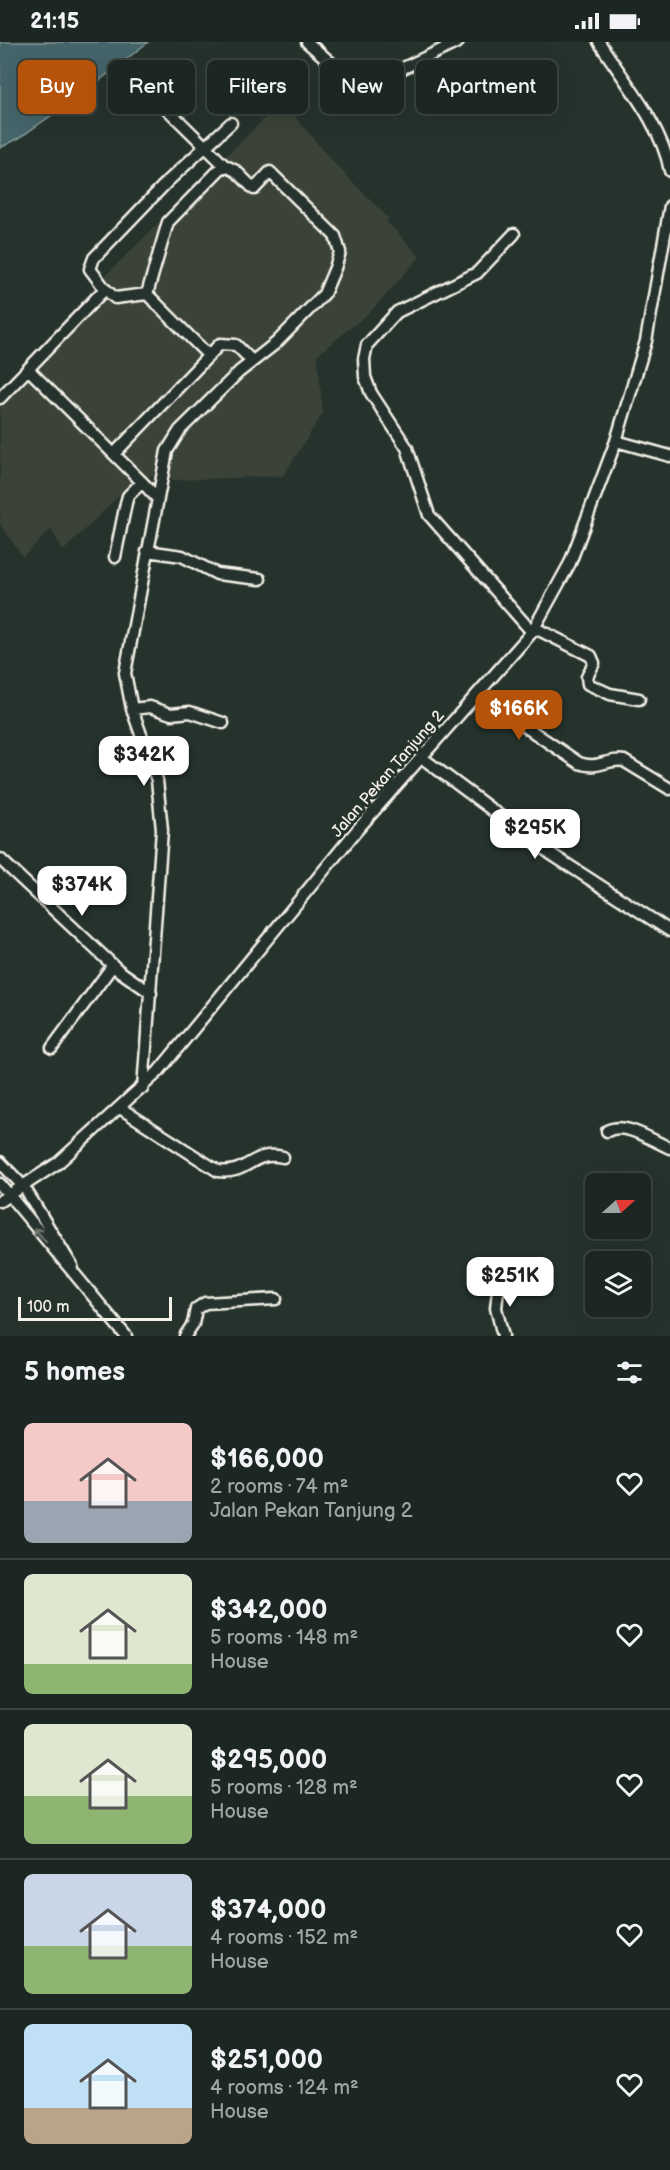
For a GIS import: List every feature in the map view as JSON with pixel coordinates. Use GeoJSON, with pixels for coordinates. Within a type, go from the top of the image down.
{"type":"FeatureCollection","features":[{"type":"Feature","properties":{"kind":"street"},"geometry":{"type":"LineString","coordinates":[[307,42],[367,94],[397,71],[458,42]]}},
{"type":"Feature","properties":{"kind":"street"},"geometry":{"type":"LineString","coordinates":[[599,42],[658,136],[670,171]]}},
{"type":"Feature","properties":{"kind":"street"},"geometry":{"type":"LineString","coordinates":[[143,1088],[162,856],[160,795],[132,709],[125,673],[167,451],[173,440],[252,361],[276,343],[324,294],[335,268],[339,247],[334,236],[270,172],[254,189],[224,165],[172,114]]}},
{"type":"Feature","properties":{"kind":"street"},"geometry":{"type":"LineString","coordinates":[[147,294],[115,298],[90,269],[94,258],[168,180],[231,123]]}},
{"type":"Feature","properties":{"kind":"street"},"geometry":{"type":"LineString","coordinates":[[658,136],[670,146]]}},
{"type":"Feature","properties":{"kind":"street"},"geometry":{"type":"LineString","coordinates":[[147,294],[168,222],[224,165]]}},
{"type":"Feature","properties":{"kind":"street","name":"Jalan Pekan Tanjung 2"},"geometry":{"type":"LineString","coordinates":[[4,1198],[58,1163],[143,1088],[174,1054],[357,830],[533,630],[570,563],[616,441],[646,341],[670,206]]}},
{"type":"Feature","properties":{"kind":"street"},"geometry":{"type":"LineString","coordinates":[[514,234],[477,273],[397,312],[367,345],[364,359],[365,377],[371,393],[407,448],[429,515],[533,630],[591,656],[594,663],[587,677],[588,684],[610,694],[639,699]]}},
{"type":"Feature","properties":{"kind":"street"},"geometry":{"type":"LineString","coordinates":[[0,398],[105,288]]}},
{"type":"Feature","properties":{"kind":"street"},"geometry":{"type":"LineString","coordinates":[[147,294],[208,355]]}},
{"type":"Feature","properties":{"kind":"street"},"geometry":{"type":"LineString","coordinates":[[114,454],[220,344],[232,343],[252,361]]}},
{"type":"Feature","properties":{"kind":"street"},"geometry":{"type":"LineString","coordinates":[[28,369],[157,498]]}},
{"type":"Feature","properties":{"kind":"street"},"geometry":{"type":"LineString","coordinates":[[616,441],[670,456]]}},
{"type":"Feature","properties":{"kind":"street"},"geometry":{"type":"LineString","coordinates":[[115,557],[128,496],[142,482]]}},
{"type":"Feature","properties":{"kind":"street"},"geometry":{"type":"LineString","coordinates":[[147,551],[182,556],[218,574],[260,579]]}},
{"type":"Feature","properties":{"kind":"street"},"geometry":{"type":"LineString","coordinates":[[477,694],[579,763],[596,766],[618,759],[670,789]]}},
{"type":"Feature","properties":{"kind":"street"},"geometry":{"type":"LineString","coordinates":[[132,709],[150,707],[171,714],[189,712],[223,723]]}},
{"type":"Feature","properties":{"kind":"street"},"geometry":{"type":"LineString","coordinates":[[421,757],[551,854],[670,931]]}},
{"type":"Feature","properties":{"kind":"street"},"geometry":{"type":"LineString","coordinates":[[0,859],[113,965],[151,993]]}},
{"type":"Feature","properties":{"kind":"street"},"geometry":{"type":"LineString","coordinates":[[52,1048],[113,965]]}},
{"type":"Feature","properties":{"kind":"street"},"geometry":{"type":"LineString","coordinates":[[120,1108],[218,1170],[237,1170],[265,1155],[283,1157]]}},
{"type":"Feature","properties":{"kind":"street"},"geometry":{"type":"LineString","coordinates":[[607,1131],[614,1128],[623,1129],[670,1148]]}},
{"type":"Feature","properties":{"kind":"street"},"geometry":{"type":"LineString","coordinates":[[0,1162],[24,1187],[75,1272],[126,1336]]}},
{"type":"Feature","properties":{"kind":"street"},"geometry":{"type":"LineString","coordinates":[[0,1185],[4,1198],[75,1272]]}},
{"type":"Feature","properties":{"kind":"street"},"geometry":{"type":"LineString","coordinates":[[499,1282],[496,1308],[503,1336]]}},
{"type":"Feature","properties":{"kind":"street"},"geometry":{"type":"LineString","coordinates":[[186,1336],[193,1324],[196,1309],[205,1303],[276,1299]]}},
{"type":"Feature","properties":{"kind":"shaded area"},"geometry":{"type":"Polygon","coordinates":[[[269,114],[293,114],[330,159],[389,219],[386,221],[420,257],[371,311],[317,355],[323,413],[283,476],[175,480],[140,475],[63,551],[51,529],[23,557],[0,524],[0,389],[97,284],[269,114]]]}},
{"type":"Feature","properties":{"kind":"water"},"geometry":{"type":"Polygon","coordinates":[[[0,42],[148,42],[125,60],[108,60],[108,74],[96,83],[96,60],[18,60],[18,114],[53,114],[0,148],[0,42]]]}}]}
